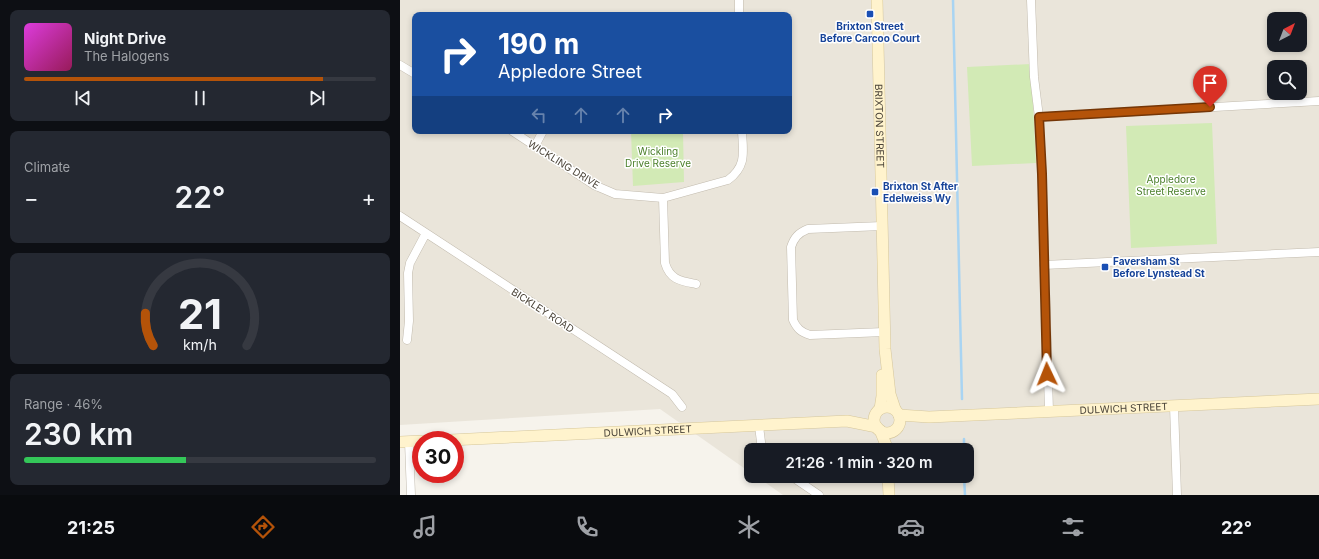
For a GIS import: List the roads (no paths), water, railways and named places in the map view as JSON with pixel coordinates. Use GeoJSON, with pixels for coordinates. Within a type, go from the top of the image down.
{"type":"FeatureCollection","features":[{"type":"Feature","properties":{"kind":"street"},"geometry":{"type":"LineString","coordinates":[[739,0],[739,12]]}},
{"type":"Feature","properties":{"kind":"street","name":"BRIXTON STREET"},"geometry":{"type":"LineString","coordinates":[[876,0],[884,332],[890,394],[896,420],[890,443]]}},
{"type":"Feature","properties":{"kind":"street"},"geometry":{"type":"LineString","coordinates":[[1031,0],[1034,77],[1039,117],[1042,174],[1049,411]]}},
{"type":"Feature","properties":{"kind":"street"},"geometry":{"type":"LineString","coordinates":[[400,65],[412,72]]}},
{"type":"Feature","properties":{"kind":"street"},"geometry":{"type":"LineString","coordinates":[[1039,117],[1319,101]]}},
{"type":"Feature","properties":{"kind":"street","name":"WICKLING DRIVE"},"geometry":{"type":"LineString","coordinates":[[517,134],[594,185],[615,194],[663,198],[728,180],[734,176],[740,169],[743,160],[742,134]]}},
{"type":"Feature","properties":{"kind":"street"},"geometry":{"type":"LineString","coordinates":[[535,146],[541,134]]}},
{"type":"Feature","properties":{"kind":"street"},"geometry":{"type":"LineString","coordinates":[[663,198],[665,263],[668,272],[680,281],[696,284]]}},
{"type":"Feature","properties":{"kind":"street","name":"BICKLEY ROAD"},"geometry":{"type":"LineString","coordinates":[[400,216],[672,394],[682,407]]}},
{"type":"Feature","properties":{"kind":"street"},"geometry":{"type":"LineString","coordinates":[[882,226],[808,229],[800,233],[794,239],[791,247],[793,320],[796,327],[802,332],[810,335],[884,332]]}},
{"type":"Feature","properties":{"kind":"street"},"geometry":{"type":"LineString","coordinates":[[407,340],[409,321],[408,273],[410,263],[426,233]]}},
{"type":"Feature","properties":{"kind":"street"},"geometry":{"type":"LineString","coordinates":[[1044,265],[1319,252]]}},
{"type":"Feature","properties":{"kind":"street","name":"BRIXTON STREET"},"geometry":{"type":"LineString","coordinates":[[879,410],[882,396],[882,371],[885,349]]}},
{"type":"Feature","properties":{"kind":"street","name":"DULWICH STREET"},"geometry":{"type":"LineString","coordinates":[[896,420],[1049,411],[1319,399]]}},
{"type":"Feature","properties":{"kind":"street"},"geometry":{"type":"LineString","coordinates":[[1174,406],[1177,495]]}},
{"type":"Feature","properties":{"kind":"street"},"geometry":{"type":"LineString","coordinates":[[888,407],[896,420],[884,432],[878,428],[874,419],[879,410],[888,407]]}},
{"type":"Feature","properties":{"kind":"street","name":"DULWICH STREET"},"geometry":{"type":"LineString","coordinates":[[464,439],[847,421],[879,410]]}},
{"type":"Feature","properties":{"kind":"street","name":"DULWICH STREET"},"geometry":{"type":"LineString","coordinates":[[847,421],[878,428]]}},
{"type":"Feature","properties":{"kind":"street"},"geometry":{"type":"LineString","coordinates":[[759,426],[761,443]]}},
{"type":"Feature","properties":{"kind":"street","name":"BRIXTON STREET"},"geometry":{"type":"LineString","coordinates":[[878,428],[885,443]]}},
{"type":"Feature","properties":{"kind":"street"},"geometry":{"type":"LineString","coordinates":[[405,442],[411,495]]}},
{"type":"Feature","properties":{"kind":"street"},"geometry":{"type":"LineString","coordinates":[[801,483],[819,495]]}},
{"type":"Feature","properties":{"kind":"street"},"geometry":{"type":"LineString","coordinates":[[888,483],[889,495]]}},
{"type":"Feature","properties":{"kind":"waterway"},"geometry":{"type":"LineString","coordinates":[[953,0],[962,399]]}},
{"type":"Feature","properties":{"kind":"waterway"},"geometry":{"type":"LineString","coordinates":[[964,483],[965,495]]}},
{"type":"Feature","properties":{"kind":"place","name":"Brixton Street Before Carcoo Court"},"geometry":{"type":"Point","coordinates":[870,14]}},
{"type":"Feature","properties":{"kind":"place","name":"Brixton St After Edelweiss Wy"},"geometry":{"type":"Point","coordinates":[875,192]}},
{"type":"Feature","properties":{"kind":"place","name":"Faversham St Before Lynstead St"},"geometry":{"type":"Point","coordinates":[1105,267]}},
{"type":"Feature","properties":{"kind":"park label","name":"Wickling Drive Reserve"},"geometry":{"type":"Point","coordinates":[658,156]}},
{"type":"Feature","properties":{"kind":"park label","name":"Appledore Street Reserve"},"geometry":{"type":"Point","coordinates":[1171,184]}}]}
